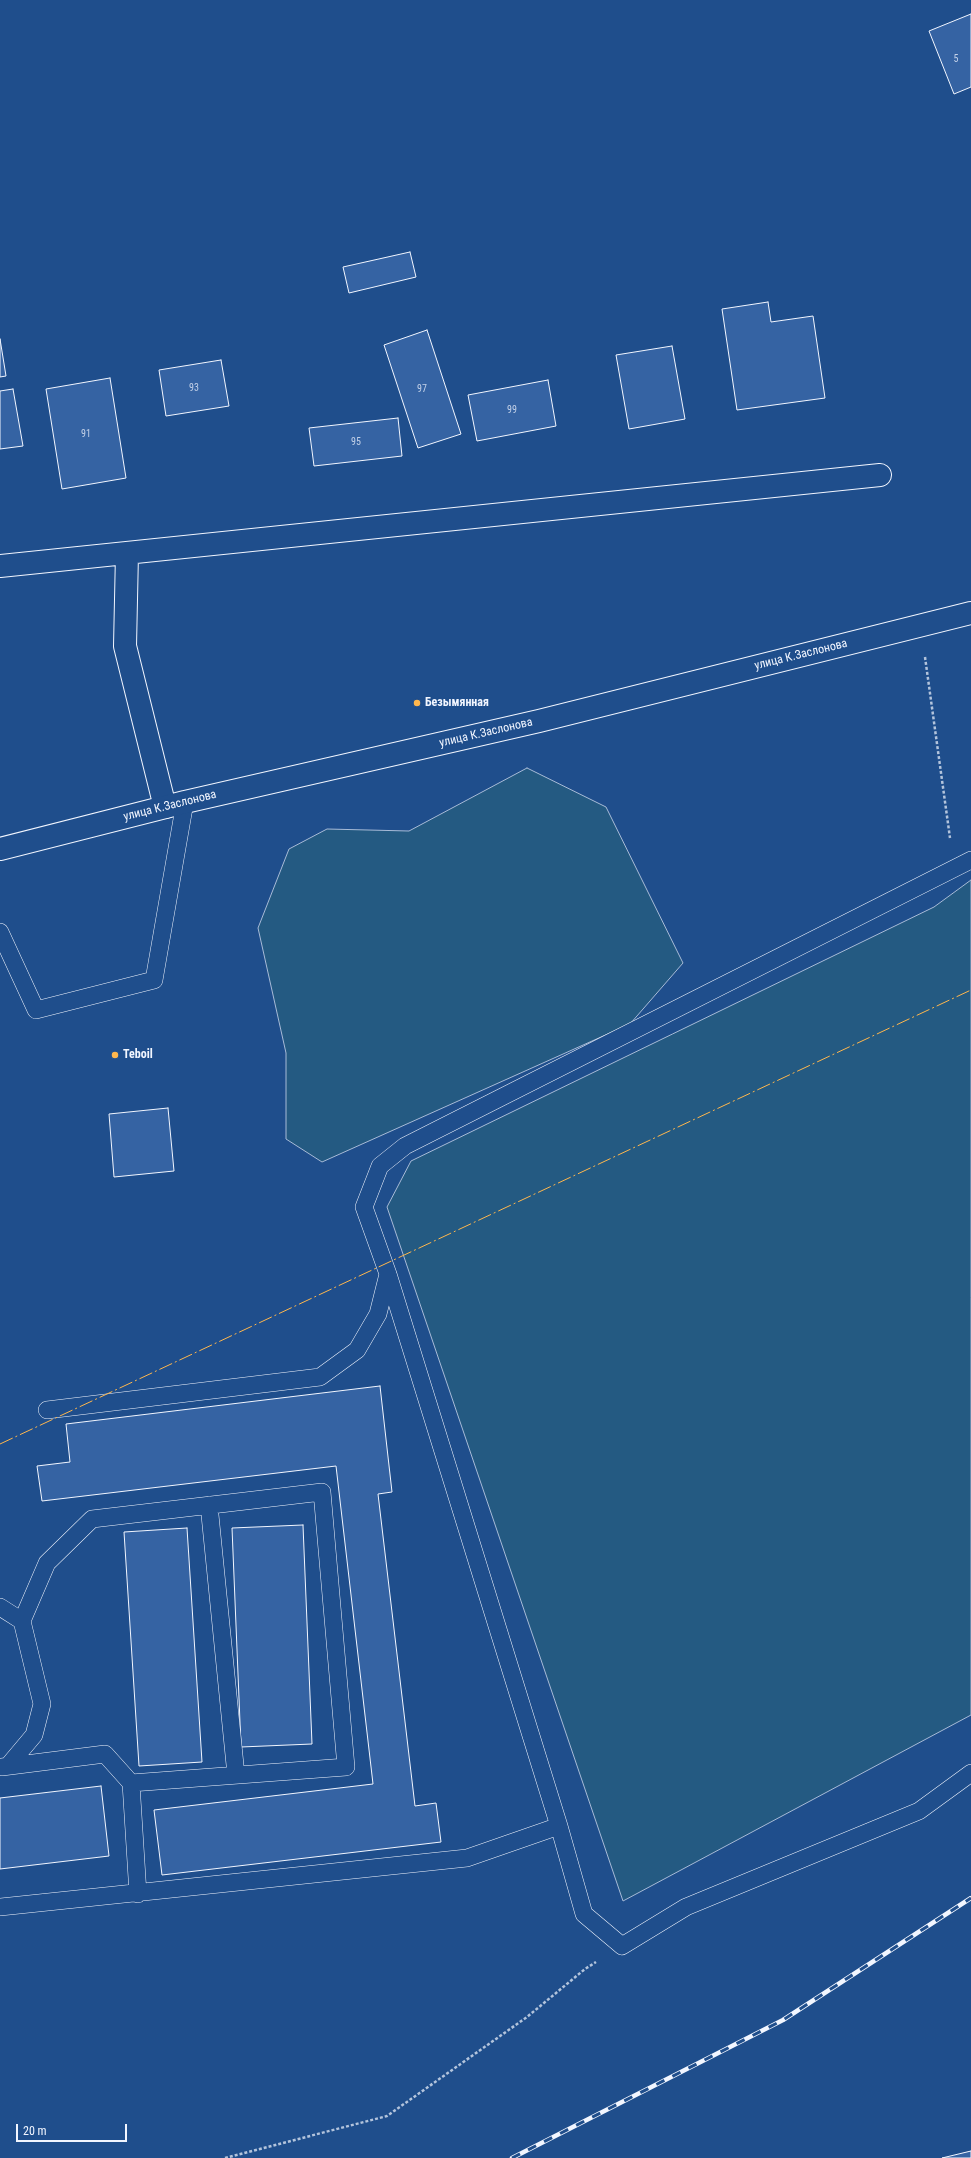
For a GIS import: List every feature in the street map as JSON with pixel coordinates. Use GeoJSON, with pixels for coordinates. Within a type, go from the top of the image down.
{"type":"FeatureCollection","features":[{"type":"Feature","properties":{"kind":"street"},"geometry":{"type":"LineString","coordinates":[[0,566],[880,475]]}},
{"type":"Feature","properties":{"kind":"street"},"geometry":{"type":"LineString","coordinates":[[127,553],[126,646],[175,804]]}},
{"type":"Feature","properties":{"kind":"street","name":"улица К.Заслонова"},"geometry":{"type":"LineString","coordinates":[[0,849],[175,804],[539,721],[971,613]]}},
{"type":"Feature","properties":{"kind":"lane"},"geometry":{"type":"LineString","coordinates":[[0,932],[36,1010],[154,980],[175,804]]}},
{"type":"Feature","properties":{"kind":"lane"},"geometry":{"type":"LineString","coordinates":[[971,860],[406,1146],[380,1166],[364,1207],[388,1274],[559,1826],[584,1914],[622,1946],[686,1907],[919,1812],[971,1773]]}},
{"type":"Feature","properties":{"kind":"lane"},"geometry":{"type":"LineString","coordinates":[[46,1410],[320,1377],[357,1350],[378,1314],[388,1274]]}},
{"type":"Feature","properties":{"kind":"lane"},"geometry":{"type":"LineString","coordinates":[[4,1767],[34,1735],[42,1704],[22,1621],[47,1563],[92,1519],[322,1492],[346,1767],[131,1783]]}},
{"type":"Feature","properties":{"kind":"lane"},"geometry":{"type":"LineString","coordinates":[[209,1506],[236,1775]]}},
{"type":"Feature","properties":{"kind":"lane"},"geometry":{"type":"LineString","coordinates":[[0,1607],[22,1621]]}},
{"type":"Feature","properties":{"kind":"lane"},"geometry":{"type":"LineString","coordinates":[[4,1767],[105,1754],[131,1783],[138,1894]]}},
{"type":"Feature","properties":{"kind":"lane"},"geometry":{"type":"LineString","coordinates":[[0,1907],[138,1894],[467,1858],[559,1826]]}},
{"type":"Feature","properties":{"kind":"path"},"geometry":{"type":"LineString","coordinates":[[920,625],[954,868]]}},
{"type":"Feature","properties":{"kind":"path"},"geometry":{"type":"LineString","coordinates":[[225,2158],[387,2116],[527,2017],[585,1969],[622,1946]]}},
{"type":"Feature","properties":{"kind":"shaded area"},"geometry":{"type":"Polygon","coordinates":[[[527,768],[606,807],[683,963],[630,1024],[322,1162],[286,1139],[286,1053],[258,928],[289,849],[327,829],[409,831],[527,768]]]}},
{"type":"Feature","properties":{"kind":"shaded area"},"geometry":{"type":"Polygon","coordinates":[[[971,880],[971,1715],[623,1901],[387,1207],[411,1161],[934,907],[971,880]]]}},
{"type":"Feature","properties":{"kind":"building"},"geometry":{"type":"Polygon","coordinates":[[[971,14],[971,87],[954,94],[929,31],[971,14]]]}},
{"type":"Feature","properties":{"kind":"building"},"geometry":{"type":"Polygon","coordinates":[[[410,252],[416,277],[349,293],[343,267],[410,252]]]}},
{"type":"Feature","properties":{"kind":"building"},"geometry":{"type":"Polygon","coordinates":[[[768,302],[771,322],[813,316],[825,398],[737,410],[722,309],[768,302]]]}},
{"type":"Feature","properties":{"kind":"building"},"geometry":{"type":"Polygon","coordinates":[[[427,330],[461,434],[418,448],[384,345],[427,330]]]}},
{"type":"Feature","properties":{"kind":"building"},"geometry":{"type":"Polygon","coordinates":[[[0,339],[6,376],[0,377],[0,339]]]}},
{"type":"Feature","properties":{"kind":"building"},"geometry":{"type":"Polygon","coordinates":[[[672,346],[685,419],[629,429],[616,355],[672,346]]]}},
{"type":"Feature","properties":{"kind":"building"},"geometry":{"type":"Polygon","coordinates":[[[221,360],[229,406],[166,416],[159,370],[221,360]]]}},
{"type":"Feature","properties":{"kind":"building"},"geometry":{"type":"Polygon","coordinates":[[[110,378],[126,478],[62,489],[46,389],[110,378]]]}},
{"type":"Feature","properties":{"kind":"building"},"geometry":{"type":"Polygon","coordinates":[[[548,380],[556,426],[477,441],[468,395],[548,380]]]}},
{"type":"Feature","properties":{"kind":"building"},"geometry":{"type":"Polygon","coordinates":[[[13,389],[23,446],[0,449],[0,391],[13,389]]]}},
{"type":"Feature","properties":{"kind":"building"},"geometry":{"type":"Polygon","coordinates":[[[398,418],[402,456],[314,466],[309,428],[398,418]]]}},
{"type":"Feature","properties":{"kind":"building"},"geometry":{"type":"Polygon","coordinates":[[[168,1108],[174,1171],[114,1177],[109,1114],[168,1108]]]}},
{"type":"Feature","properties":{"kind":"building"},"geometry":{"type":"Polygon","coordinates":[[[380,1386],[392,1492],[378,1494],[415,1806],[436,1803],[441,1842],[162,1875],[154,1810],[373,1784],[336,1466],[42,1501],[37,1466],[70,1462],[66,1424],[380,1386]]]}},
{"type":"Feature","properties":{"kind":"building"},"geometry":{"type":"Polygon","coordinates":[[[303,1525],[312,1744],[241,1747],[232,1528],[303,1525]]]}},
{"type":"Feature","properties":{"kind":"building"},"geometry":{"type":"Polygon","coordinates":[[[187,1528],[202,1762],[139,1766],[124,1532],[187,1528]]]}},
{"type":"Feature","properties":{"kind":"building"},"geometry":{"type":"Polygon","coordinates":[[[101,1786],[109,1856],[0,1869],[0,1798],[101,1786]]]}},
{"type":"Feature","properties":{"kind":"building"},"geometry":{"type":"Polygon","coordinates":[[[971,2151],[971,2158],[942,2158],[971,2151]]]}},
{"type":"Feature","properties":{"kind":"railway"},"geometry":{"type":"LineString","coordinates":[[512,2158],[783,2020],[971,1898]]}},
{"type":"Feature","properties":{"kind":"power"},"geometry":{"type":"LineString","coordinates":[[0,1444],[971,990]]}},
{"type":"Feature","properties":{"kind":"place","name":"Безымянная"},"geometry":{"type":"Point","coordinates":[417,703]}},
{"type":"Feature","properties":{"kind":"place","name":"Teboil"},"geometry":{"type":"Point","coordinates":[115,1055]}}]}
